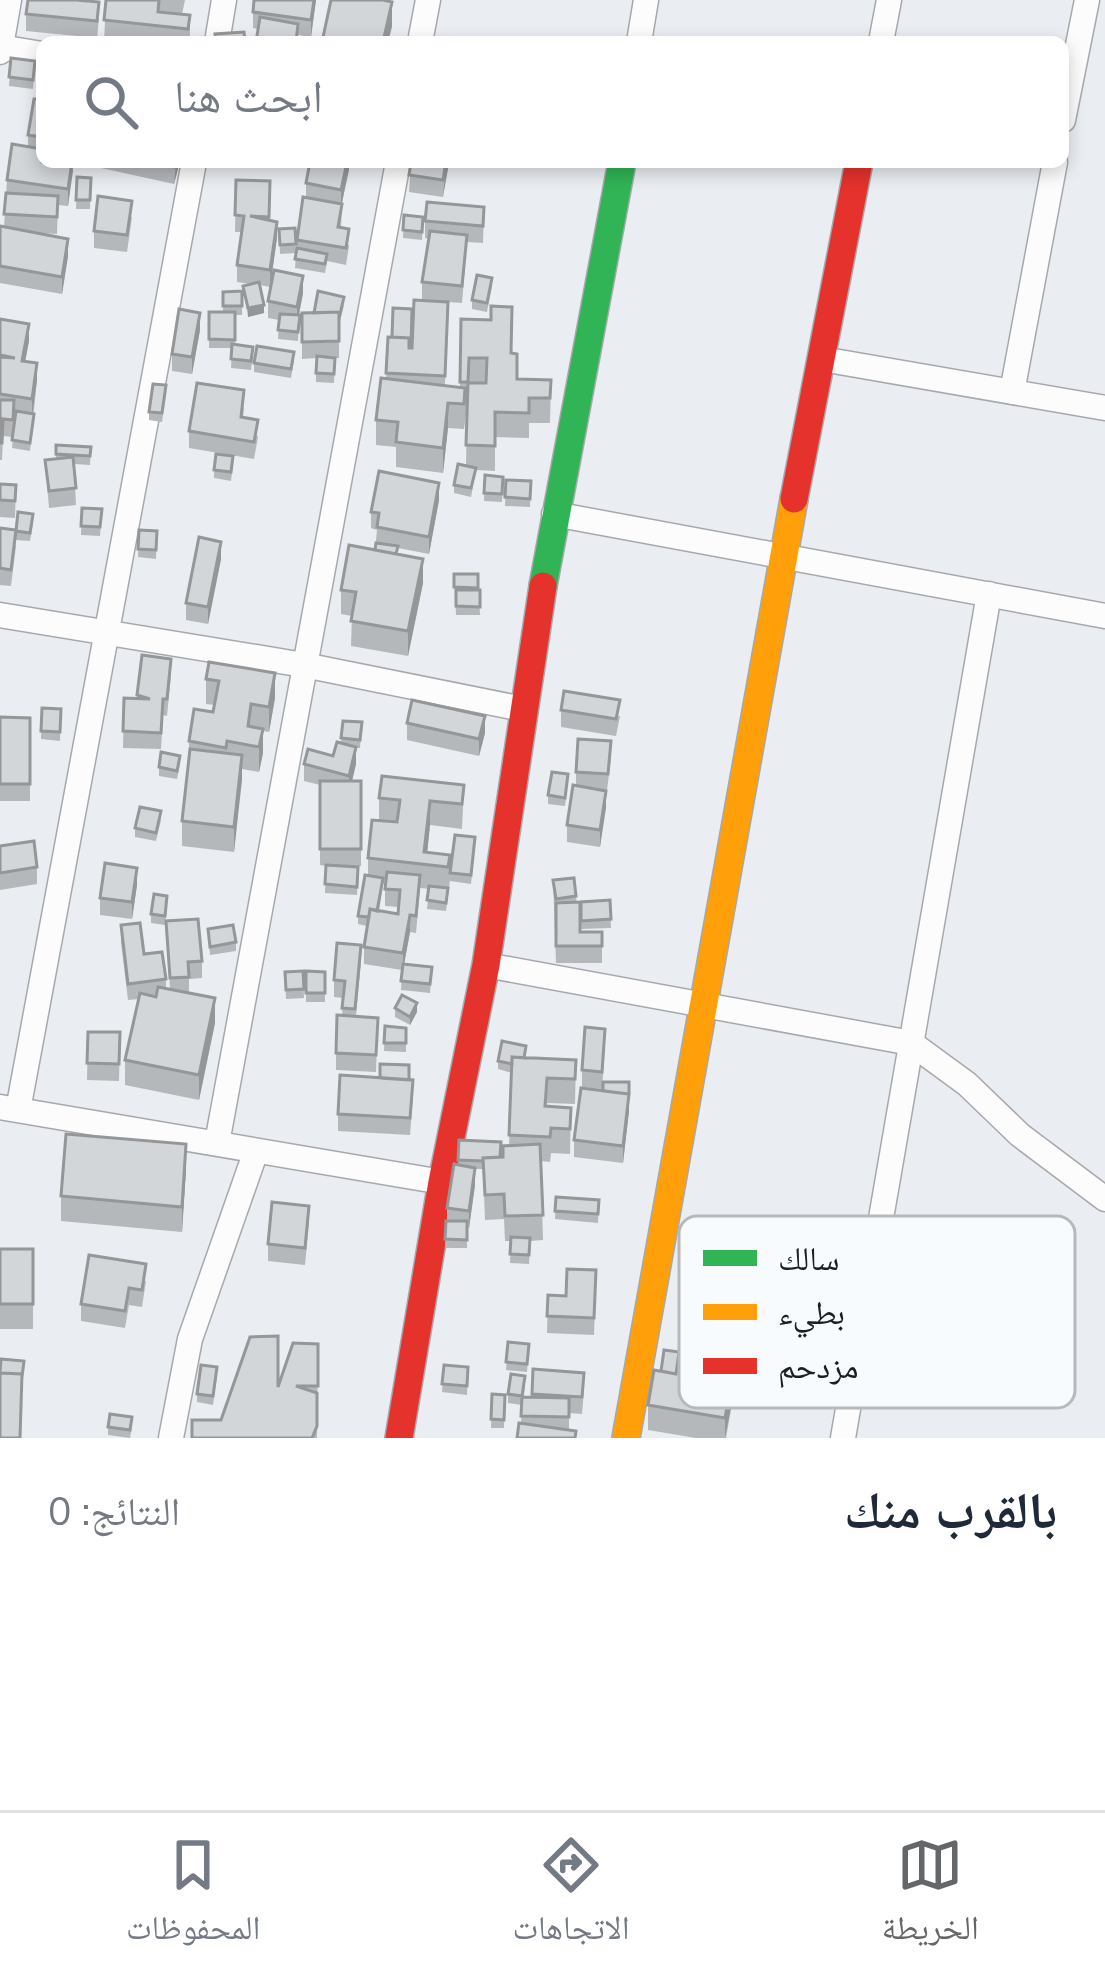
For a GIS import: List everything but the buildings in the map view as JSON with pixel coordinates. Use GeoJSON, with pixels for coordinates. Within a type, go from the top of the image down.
{"type":"FeatureCollection","features":[{"type":"Feature","properties":{"kind":"street"},"geometry":{"type":"LineString","coordinates":[[9,0],[0,49],[36,53]]}},
{"type":"Feature","properties":{"kind":"street"},"geometry":{"type":"LineString","coordinates":[[218,36],[224,0]]}},
{"type":"Feature","properties":{"kind":"street"},"geometry":{"type":"LineString","coordinates":[[421,36],[428,0]]}},
{"type":"Feature","properties":{"kind":"street"},"geometry":{"type":"LineString","coordinates":[[640,36],[646,0]]}},
{"type":"Feature","properties":{"kind":"street"},"geometry":{"type":"LineString","coordinates":[[882,36],[889,0]]}},
{"type":"Feature","properties":{"kind":"street"},"geometry":{"type":"LineString","coordinates":[[1069,90],[1087,0]]}},
{"type":"Feature","properties":{"kind":"street"},"geometry":{"type":"LineString","coordinates":[[193,168],[107,634],[9,1108],[442,1182]]}},
{"type":"Feature","properties":{"kind":"street"},"geometry":{"type":"LineString","coordinates":[[217,1143],[397,168]]}},
{"type":"Feature","properties":{"kind":"street"},"geometry":{"type":"LineString","coordinates":[[398,1438],[486,965],[554,514],[621,168]]}},
{"type":"Feature","properties":{"kind":"street"},"geometry":{"type":"LineString","coordinates":[[626,1438],[783,559],[859,168]]}},
{"type":"Feature","properties":{"kind":"street"},"geometry":{"type":"LineString","coordinates":[[1012,392],[1054,168]]}},
{"type":"Feature","properties":{"kind":"street"},"geometry":{"type":"LineString","coordinates":[[822,359],[1105,408]]}},
{"type":"Feature","properties":{"kind":"street"},"geometry":{"type":"LineString","coordinates":[[554,514],[1105,616]]}},
{"type":"Feature","properties":{"kind":"street"},"geometry":{"type":"LineString","coordinates":[[881,1216],[989,594]]}},
{"type":"Feature","properties":{"kind":"street"},"geometry":{"type":"LineString","coordinates":[[0,615],[304,665],[523,710]]}},
{"type":"Feature","properties":{"kind":"street"},"geometry":{"type":"LineString","coordinates":[[486,965],[911,1043],[968,1084],[1020,1135],[1105,1199]]}},
{"type":"Feature","properties":{"kind":"street"},"geometry":{"type":"LineString","coordinates":[[171,1438],[190,1339],[256,1151]]}},
{"type":"Feature","properties":{"kind":"street"},"geometry":{"type":"LineString","coordinates":[[843,1438],[848,1408]]}},
{"type":"Feature","properties":{"kind":"traffic: fast"},"geometry":{"type":"LineString","coordinates":[[543,586],[621,168]]}},
{"type":"Feature","properties":{"kind":"traffic: slow"},"geometry":{"type":"LineString","coordinates":[[626,1438],[794,499]]}},
{"type":"Feature","properties":{"kind":"traffic: jam"},"geometry":{"type":"LineString","coordinates":[[794,499],[858,168]]}},
{"type":"Feature","properties":{"kind":"traffic: jam"},"geometry":{"type":"LineString","coordinates":[[399,1438],[442,1182],[486,965],[543,586]]}}]}
